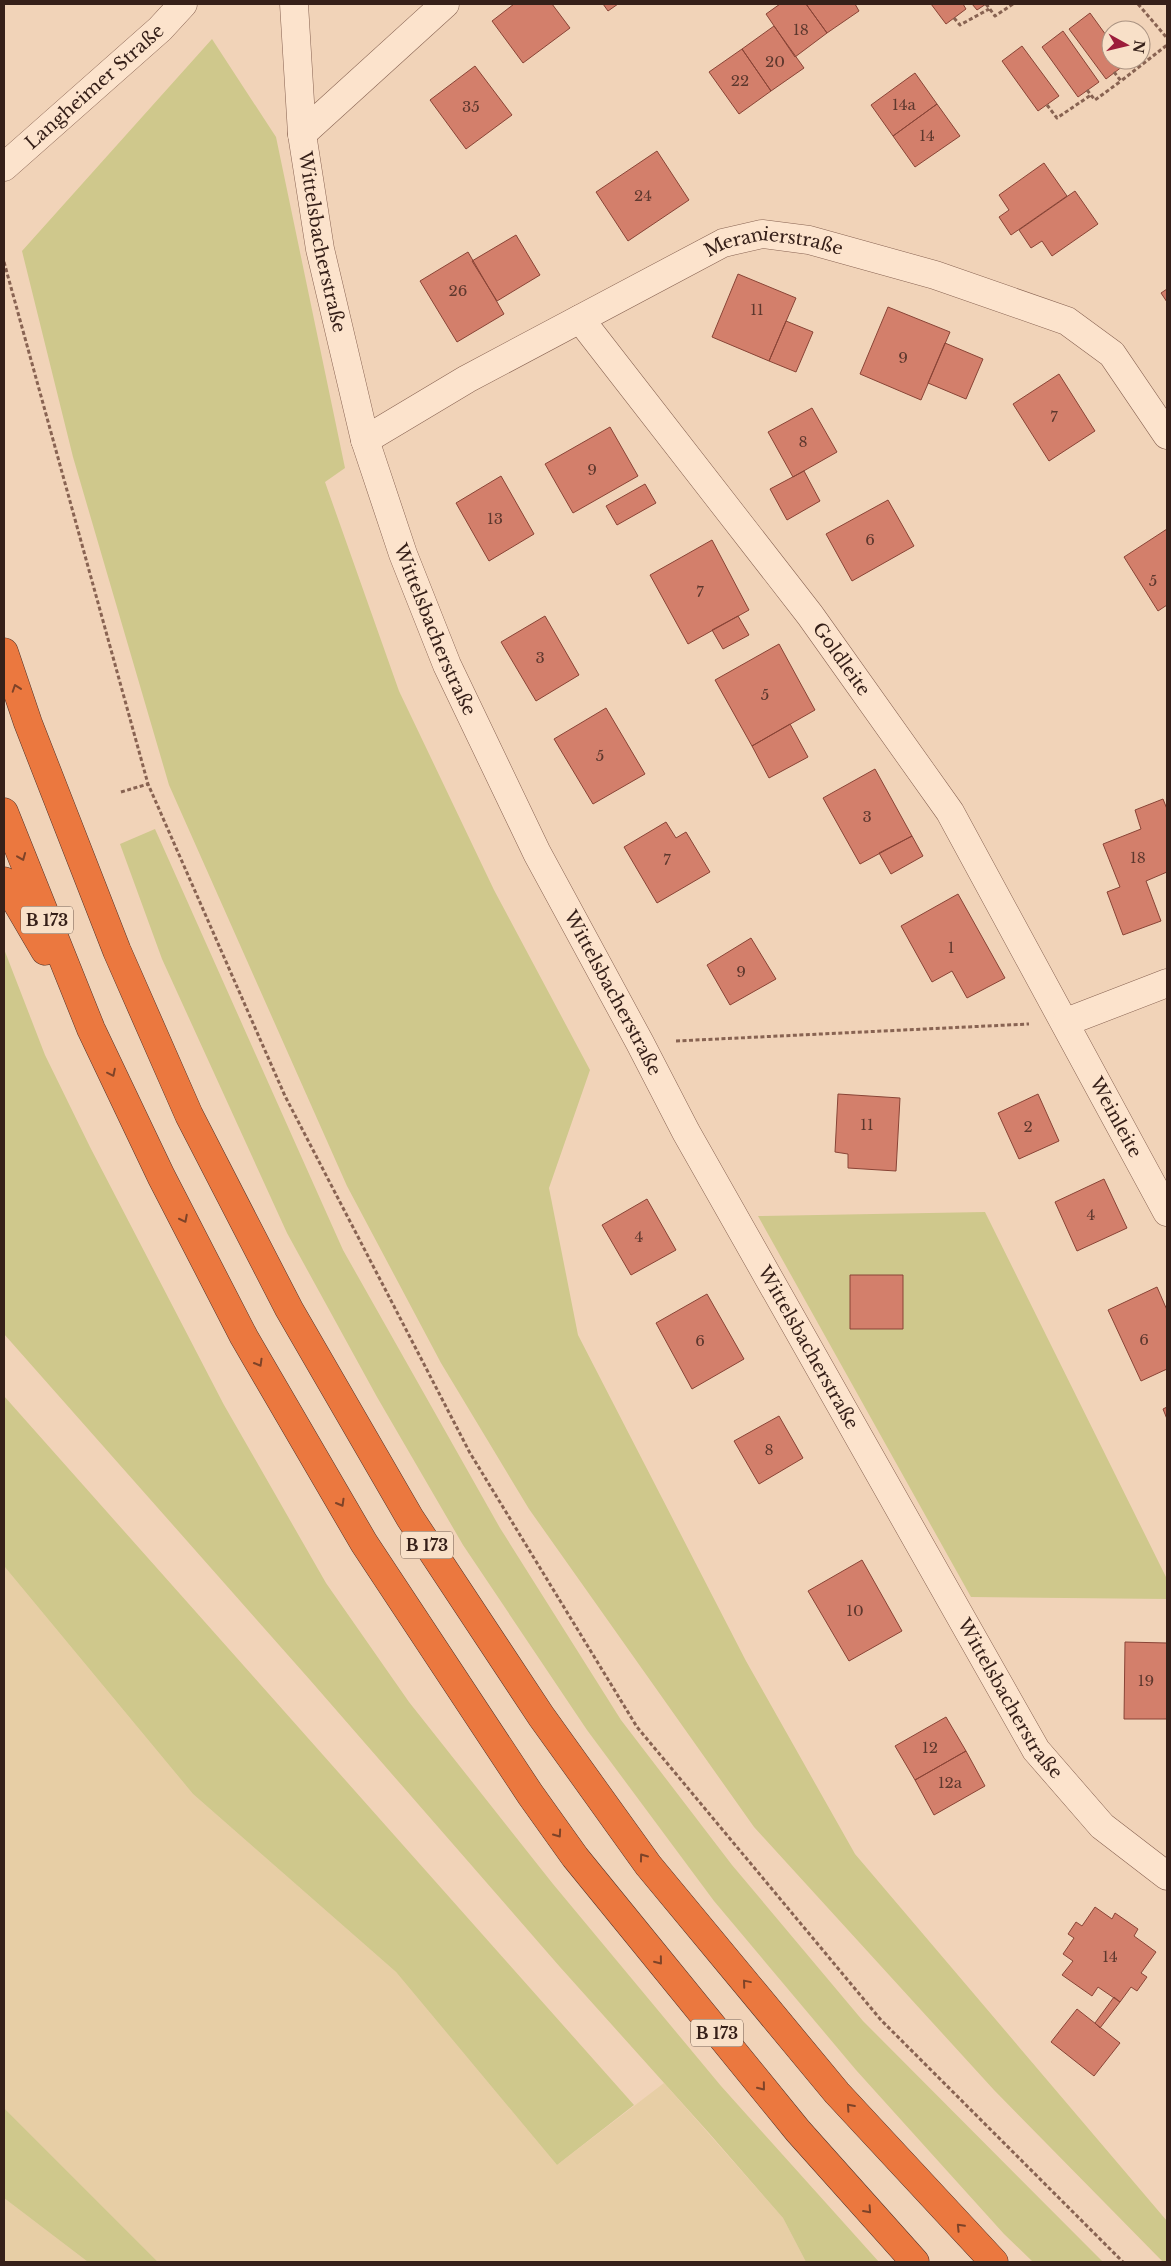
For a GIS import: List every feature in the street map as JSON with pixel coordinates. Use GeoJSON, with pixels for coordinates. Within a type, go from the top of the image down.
{"type":"FeatureCollection","features":[{"type":"Feature","properties":{"kind":"highway","name":"B 173"},"geometry":{"type":"LineString","coordinates":[[4,652],[28,723],[117,951],[189,1115],[289,1309],[410,1518],[541,1716],[648,1865],[837,2093],[994,2262]]}},
{"type":"Feature","properties":{"kind":"highway","name":"B 173"},"geometry":{"type":"LineString","coordinates":[[4,812],[91,1029],[161,1176],[244,1337],[364,1543],[530,1794],[575,1857],[798,2131],[915,2262]]}},
{"type":"Feature","properties":{"kind":"highway"},"geometry":{"type":"LineString","coordinates":[[4,882],[91,1029]]}},
{"type":"Feature","properties":{"kind":"street","name":"Langheimer Straße"},"geometry":{"type":"LineString","coordinates":[[4,167],[160,29],[183,4]]}},
{"type":"Feature","properties":{"kind":"street","name":"Wittelsbacherstraße"},"geometry":{"type":"LineString","coordinates":[[294,4],[302,134],[320,248],[365,440],[403,554],[447,665],[536,853],[640,1043],[686,1132],[1036,1750],[1102,1826],[1167,1876]]}},
{"type":"Feature","properties":{"kind":"street"},"geometry":{"type":"LineString","coordinates":[[302,134],[445,4]]}},
{"type":"Feature","properties":{"kind":"street","name":"Meranierstraße"},"geometry":{"type":"LineString","coordinates":[[365,440],[467,379],[723,243],[762,234],[809,240],[935,275],[1067,322],[1112,354],[1167,435]]}},
{"type":"Feature","properties":{"kind":"street","name":"Goldleite"},"geometry":{"type":"LineString","coordinates":[[580,319],[810,615],[950,812],[1066,1022]]}},
{"type":"Feature","properties":{"kind":"street"},"geometry":{"type":"LineString","coordinates":[[1066,1022],[1167,983]]}},
{"type":"Feature","properties":{"kind":"street","name":"Weinleite"},"geometry":{"type":"LineString","coordinates":[[1066,1022],[1167,1212]]}},
{"type":"Feature","properties":{"kind":"path"},"geometry":{"type":"LineString","coordinates":[[986,4],[995,16],[1013,4]]}},
{"type":"Feature","properties":{"kind":"path"},"geometry":{"type":"LineString","coordinates":[[1138,4],[1167,38]]}},
{"type":"Feature","properties":{"kind":"path"},"geometry":{"type":"LineString","coordinates":[[954,18],[960,24],[988,8]]}},
{"type":"Feature","properties":{"kind":"path"},"geometry":{"type":"LineString","coordinates":[[1087,90],[1095,100],[1167,45]]}},
{"type":"Feature","properties":{"kind":"path"},"geometry":{"type":"LineString","coordinates":[[1114,72],[1120,82]]}},
{"type":"Feature","properties":{"kind":"path"},"geometry":{"type":"LineString","coordinates":[[1047,105],[1057,118],[1091,95]]}},
{"type":"Feature","properties":{"kind":"path"},"geometry":{"type":"LineString","coordinates":[[4,262],[148,784],[285,1096],[466,1445],[637,1727],[881,2020],[1123,2262]]}},
{"type":"Feature","properties":{"kind":"path"},"geometry":{"type":"LineString","coordinates":[[121,792],[148,784]]}},
{"type":"Feature","properties":{"kind":"path"},"geometry":{"type":"LineString","coordinates":[[640,1043],[1066,1022]]}},
{"type":"Feature","properties":{"kind":"shaded area"},"geometry":{"type":"Polygon","coordinates":[[[212,39],[276,137],[345,468],[325,482],[399,691],[494,890],[590,1070],[549,1188],[578,1335],[746,1661],[855,1854],[1167,2221],[1167,2262],[1163,2262],[994,2090],[754,1827],[529,1509],[441,1363],[347,1186],[169,785],[73,457],[22,251],[212,39]]]}},
{"type":"Feature","properties":{"kind":"shaded area"},"geometry":{"type":"Polygon","coordinates":[[[155,829],[343,1250],[500,1528],[621,1720],[732,1865],[863,2021],[1103,2262],[1033,2262],[1004,2234],[856,2070],[714,1901],[587,1730],[463,1545],[377,1397],[287,1233],[162,959],[120,844],[155,829]]]}},
{"type":"Feature","properties":{"kind":"shaded area"},"geometry":{"type":"Polygon","coordinates":[[[4,949],[45,1055],[90,1147],[224,1405],[326,1583],[409,1702],[553,1884],[721,2086],[879,2262],[806,2262],[783,2218],[4,1334],[4,949]]]}},
{"type":"Feature","properties":{"kind":"shaded area"},"geometry":{"type":"Polygon","coordinates":[[[985,1212],[1167,1579],[1167,1599],[971,1597],[758,1216],[985,1212]]]}},
{"type":"Feature","properties":{"kind":"shaded area"},"geometry":{"type":"Polygon","coordinates":[[[4,1396],[634,2105],[557,2165],[396,1972],[193,1794],[4,1566],[4,1396]]]}},
{"type":"Feature","properties":{"kind":"shaded area"},"geometry":{"type":"Polygon","coordinates":[[[4,1566],[193,1794],[396,1972],[557,2165],[664,2083],[783,2218],[806,2262],[158,2262],[4,2108],[4,1566]]]}},
{"type":"Feature","properties":{"kind":"shaded area"},"geometry":{"type":"Polygon","coordinates":[[[4,2108],[158,2262],[88,2262],[4,2198],[4,2108]]]}},
{"type":"Feature","properties":{"kind":"shaded area"},"geometry":{"type":"Polygon","coordinates":[[[4,2198],[88,2262],[4,2262],[4,2198]]]}},
{"type":"Feature","properties":{"kind":"building"},"geometry":{"type":"Polygon","coordinates":[[[514,4],[552,4],[570,28],[523,63],[492,21],[514,4]]]}},
{"type":"Feature","properties":{"kind":"building"},"geometry":{"type":"Polygon","coordinates":[[[603,4],[618,4],[608,11],[603,4]]]}},
{"type":"Feature","properties":{"kind":"building"},"geometry":{"type":"Polygon","coordinates":[[[780,4],[806,4],[827,33],[795,57],[766,14],[780,4]]]}},
{"type":"Feature","properties":{"kind":"building"},"geometry":{"type":"Polygon","coordinates":[[[806,4],[855,4],[859,11],[827,33],[806,4]]]}},
{"type":"Feature","properties":{"kind":"building"},"geometry":{"type":"Polygon","coordinates":[[[931,4],[963,4],[966,9],[946,24],[931,4]]]}},
{"type":"Feature","properties":{"kind":"building"},"geometry":{"type":"Polygon","coordinates":[[[972,4],[986,4],[977,10],[972,4]]]}},
{"type":"Feature","properties":{"kind":"building"},"geometry":{"type":"Polygon","coordinates":[[[1090,13],[1101,28],[1101,70],[1118,70],[1106,79],[1069,29],[1090,13]]]}},
{"type":"Feature","properties":{"kind":"building"},"geometry":{"type":"Polygon","coordinates":[[[774,26],[804,68],[771,91],[742,49],[774,26]]]}},
{"type":"Feature","properties":{"kind":"building"},"geometry":{"type":"Polygon","coordinates":[[[1063,31],[1099,82],[1078,97],[1042,47],[1063,31]]]}},
{"type":"Feature","properties":{"kind":"building"},"geometry":{"type":"Polygon","coordinates":[[[1022,46],[1059,96],[1038,111],[1002,61],[1022,46]]]}},
{"type":"Feature","properties":{"kind":"building"},"geometry":{"type":"Polygon","coordinates":[[[742,49],[771,91],[739,114],[709,72],[742,49]]]}},
{"type":"Feature","properties":{"kind":"building"},"geometry":{"type":"Polygon","coordinates":[[[475,66],[512,115],[466,149],[430,100],[475,66]]]}},
{"type":"Feature","properties":{"kind":"building"},"geometry":{"type":"Polygon","coordinates":[[[915,73],[937,104],[893,136],[871,105],[915,73]]]}},
{"type":"Feature","properties":{"kind":"building"},"geometry":{"type":"Polygon","coordinates":[[[937,104],[960,136],[915,167],[893,136],[937,104]]]}},
{"type":"Feature","properties":{"kind":"building"},"geometry":{"type":"Polygon","coordinates":[[[657,151],[689,200],[628,241],[596,192],[657,151]]]}},
{"type":"Feature","properties":{"kind":"building"},"geometry":{"type":"Polygon","coordinates":[[[1044,163],[1067,196],[1011,235],[999,217],[1009,210],[999,195],[1044,163]]]}},
{"type":"Feature","properties":{"kind":"building"},"geometry":{"type":"Polygon","coordinates":[[[1075,191],[1098,224],[1052,256],[1042,241],[1031,248],[1019,230],[1075,191]]]}},
{"type":"Feature","properties":{"kind":"building"},"geometry":{"type":"Polygon","coordinates":[[[516,235],[540,275],[497,301],[472,261],[516,235]]]}},
{"type":"Feature","properties":{"kind":"building"},"geometry":{"type":"Polygon","coordinates":[[[468,252],[504,314],[457,342],[420,281],[468,252]]]}},
{"type":"Feature","properties":{"kind":"building"},"geometry":{"type":"Polygon","coordinates":[[[738,274],[796,298],[769,361],[712,337],[738,274]]]}},
{"type":"Feature","properties":{"kind":"building"},"geometry":{"type":"Polygon","coordinates":[[[1167,289],[1167,302],[1161,293],[1167,289]]]}},
{"type":"Feature","properties":{"kind":"building"},"geometry":{"type":"Polygon","coordinates":[[[888,307],[950,332],[921,400],[860,374],[888,307]]]}},
{"type":"Feature","properties":{"kind":"building"},"geometry":{"type":"Polygon","coordinates":[[[786,321],[813,332],[796,372],[769,361],[786,321]]]}},
{"type":"Feature","properties":{"kind":"building"},"geometry":{"type":"Polygon","coordinates":[[[945,343],[983,359],[966,399],[928,383],[945,343]]]}},
{"type":"Feature","properties":{"kind":"building"},"geometry":{"type":"Polygon","coordinates":[[[1059,374],[1095,431],[1049,461],[1013,404],[1059,374]]]}},
{"type":"Feature","properties":{"kind":"building"},"geometry":{"type":"Polygon","coordinates":[[[812,408],[837,452],[793,477],[768,432],[812,408]]]}},
{"type":"Feature","properties":{"kind":"building"},"geometry":{"type":"Polygon","coordinates":[[[610,427],[638,476],[573,513],[545,464],[610,427]]]}},
{"type":"Feature","properties":{"kind":"building"},"geometry":{"type":"Polygon","coordinates":[[[804,471],[820,501],[787,520],[770,489],[804,471]]]}},
{"type":"Feature","properties":{"kind":"building"},"geometry":{"type":"Polygon","coordinates":[[[501,476],[534,534],[489,561],[456,503],[501,476]]]}},
{"type":"Feature","properties":{"kind":"building"},"geometry":{"type":"Polygon","coordinates":[[[645,484],[656,503],[617,525],[606,506],[645,484]]]}},
{"type":"Feature","properties":{"kind":"building"},"geometry":{"type":"Polygon","coordinates":[[[888,500],[914,546],[852,581],[826,534],[888,500]]]}},
{"type":"Feature","properties":{"kind":"building"},"geometry":{"type":"Polygon","coordinates":[[[1167,529],[1167,605],[1158,611],[1124,557],[1167,529]]]}},
{"type":"Feature","properties":{"kind":"building"},"geometry":{"type":"Polygon","coordinates":[[[712,540],[749,610],[688,644],[650,575],[712,540]]]}},
{"type":"Feature","properties":{"kind":"building"},"geometry":{"type":"Polygon","coordinates":[[[545,616],[579,675],[536,701],[501,642],[545,616]]]}},
{"type":"Feature","properties":{"kind":"building"},"geometry":{"type":"Polygon","coordinates":[[[738,616],[749,635],[723,649],[712,630],[738,616]]]}},
{"type":"Feature","properties":{"kind":"building"},"geometry":{"type":"Polygon","coordinates":[[[779,644],[815,710],[752,746],[715,680],[779,644]]]}},
{"type":"Feature","properties":{"kind":"building"},"geometry":{"type":"Polygon","coordinates":[[[606,708],[645,774],[593,804],[554,739],[606,708]]]}},
{"type":"Feature","properties":{"kind":"building"},"geometry":{"type":"Polygon","coordinates":[[[790,724],[808,757],[769,778],[752,746],[790,724]]]}},
{"type":"Feature","properties":{"kind":"building"},"geometry":{"type":"Polygon","coordinates":[[[875,769],[912,836],[860,864],[823,798],[875,769]]]}},
{"type":"Feature","properties":{"kind":"building"},"geometry":{"type":"Polygon","coordinates":[[[1163,799],[1167,809],[1167,872],[1146,881],[1161,921],[1123,935],[1107,892],[1120,887],[1103,844],[1141,829],[1135,810],[1163,799]]]}},
{"type":"Feature","properties":{"kind":"building"},"geometry":{"type":"Polygon","coordinates":[[[666,822],[676,838],[686,832],[710,872],[657,903],[624,847],[666,822]]]}},
{"type":"Feature","properties":{"kind":"building"},"geometry":{"type":"Polygon","coordinates":[[[912,836],[923,856],[891,874],[879,853],[912,836]]]}},
{"type":"Feature","properties":{"kind":"building"},"geometry":{"type":"Polygon","coordinates":[[[958,894],[1005,978],[967,998],[952,971],[932,982],[901,926],[958,894]]]}},
{"type":"Feature","properties":{"kind":"building"},"geometry":{"type":"Polygon","coordinates":[[[751,938],[776,979],[730,1005],[707,965],[751,938]]]}},
{"type":"Feature","properties":{"kind":"building"},"geometry":{"type":"Polygon","coordinates":[[[838,1094],[900,1098],[896,1171],[848,1168],[848,1154],[835,1152],[838,1094]]]}},
{"type":"Feature","properties":{"kind":"building"},"geometry":{"type":"Polygon","coordinates":[[[1038,1094],[1059,1141],[1019,1159],[998,1113],[1038,1094]]]}},
{"type":"Feature","properties":{"kind":"building"},"geometry":{"type":"Polygon","coordinates":[[[1104,1179],[1127,1228],[1077,1251],[1055,1202],[1104,1179]]]}},
{"type":"Feature","properties":{"kind":"building"},"geometry":{"type":"Polygon","coordinates":[[[647,1199],[676,1250],[631,1275],[602,1225],[647,1199]]]}},
{"type":"Feature","properties":{"kind":"building"},"geometry":{"type":"Polygon","coordinates":[[[850,1275],[903,1275],[903,1329],[850,1329],[850,1275]]]}},
{"type":"Feature","properties":{"kind":"building"},"geometry":{"type":"Polygon","coordinates":[[[1157,1287],[1167,1310],[1167,1369],[1141,1381],[1108,1310],[1157,1287]]]}},
{"type":"Feature","properties":{"kind":"building"},"geometry":{"type":"Polygon","coordinates":[[[707,1294],[744,1359],[692,1389],[656,1323],[707,1294]]]}},
{"type":"Feature","properties":{"kind":"building"},"geometry":{"type":"Polygon","coordinates":[[[1167,1407],[1167,1419],[1163,1409],[1167,1407]]]}},
{"type":"Feature","properties":{"kind":"building"},"geometry":{"type":"Polygon","coordinates":[[[779,1416],[803,1458],[759,1484],[734,1441],[779,1416]]]}},
{"type":"Feature","properties":{"kind":"building"},"geometry":{"type":"Polygon","coordinates":[[[862,1560],[902,1631],[849,1661],[808,1591],[862,1560]]]}},
{"type":"Feature","properties":{"kind":"building"},"geometry":{"type":"Polygon","coordinates":[[[1125,1642],[1167,1643],[1167,1719],[1124,1719],[1125,1642]]]}},
{"type":"Feature","properties":{"kind":"building"},"geometry":{"type":"Polygon","coordinates":[[[946,1717],[966,1751],[915,1780],[895,1746],[946,1717]]]}},
{"type":"Feature","properties":{"kind":"building"},"geometry":{"type":"Polygon","coordinates":[[[966,1751],[985,1786],[934,1815],[915,1780],[966,1751]]]}},
{"type":"Feature","properties":{"kind":"building"},"geometry":{"type":"Polygon","coordinates":[[[1095,1907],[1112,1919],[1115,1913],[1138,1929],[1134,1936],[1156,1952],[1141,1973],[1147,1977],[1137,1991],[1131,1987],[1120,2002],[1098,1987],[1092,1996],[1062,1975],[1073,1961],[1063,1954],[1074,1938],[1068,1934],[1076,1922],[1082,1926],[1095,1907]]]}},
{"type":"Feature","properties":{"kind":"building"},"geometry":{"type":"Polygon","coordinates":[[[1114,1997],[1120,2002],[1100,2028],[1095,2023],[1114,1997]]]}},
{"type":"Feature","properties":{"kind":"building"},"geometry":{"type":"Polygon","coordinates":[[[1077,2009],[1120,2043],[1094,2076],[1051,2042],[1077,2009]]]}}]}
